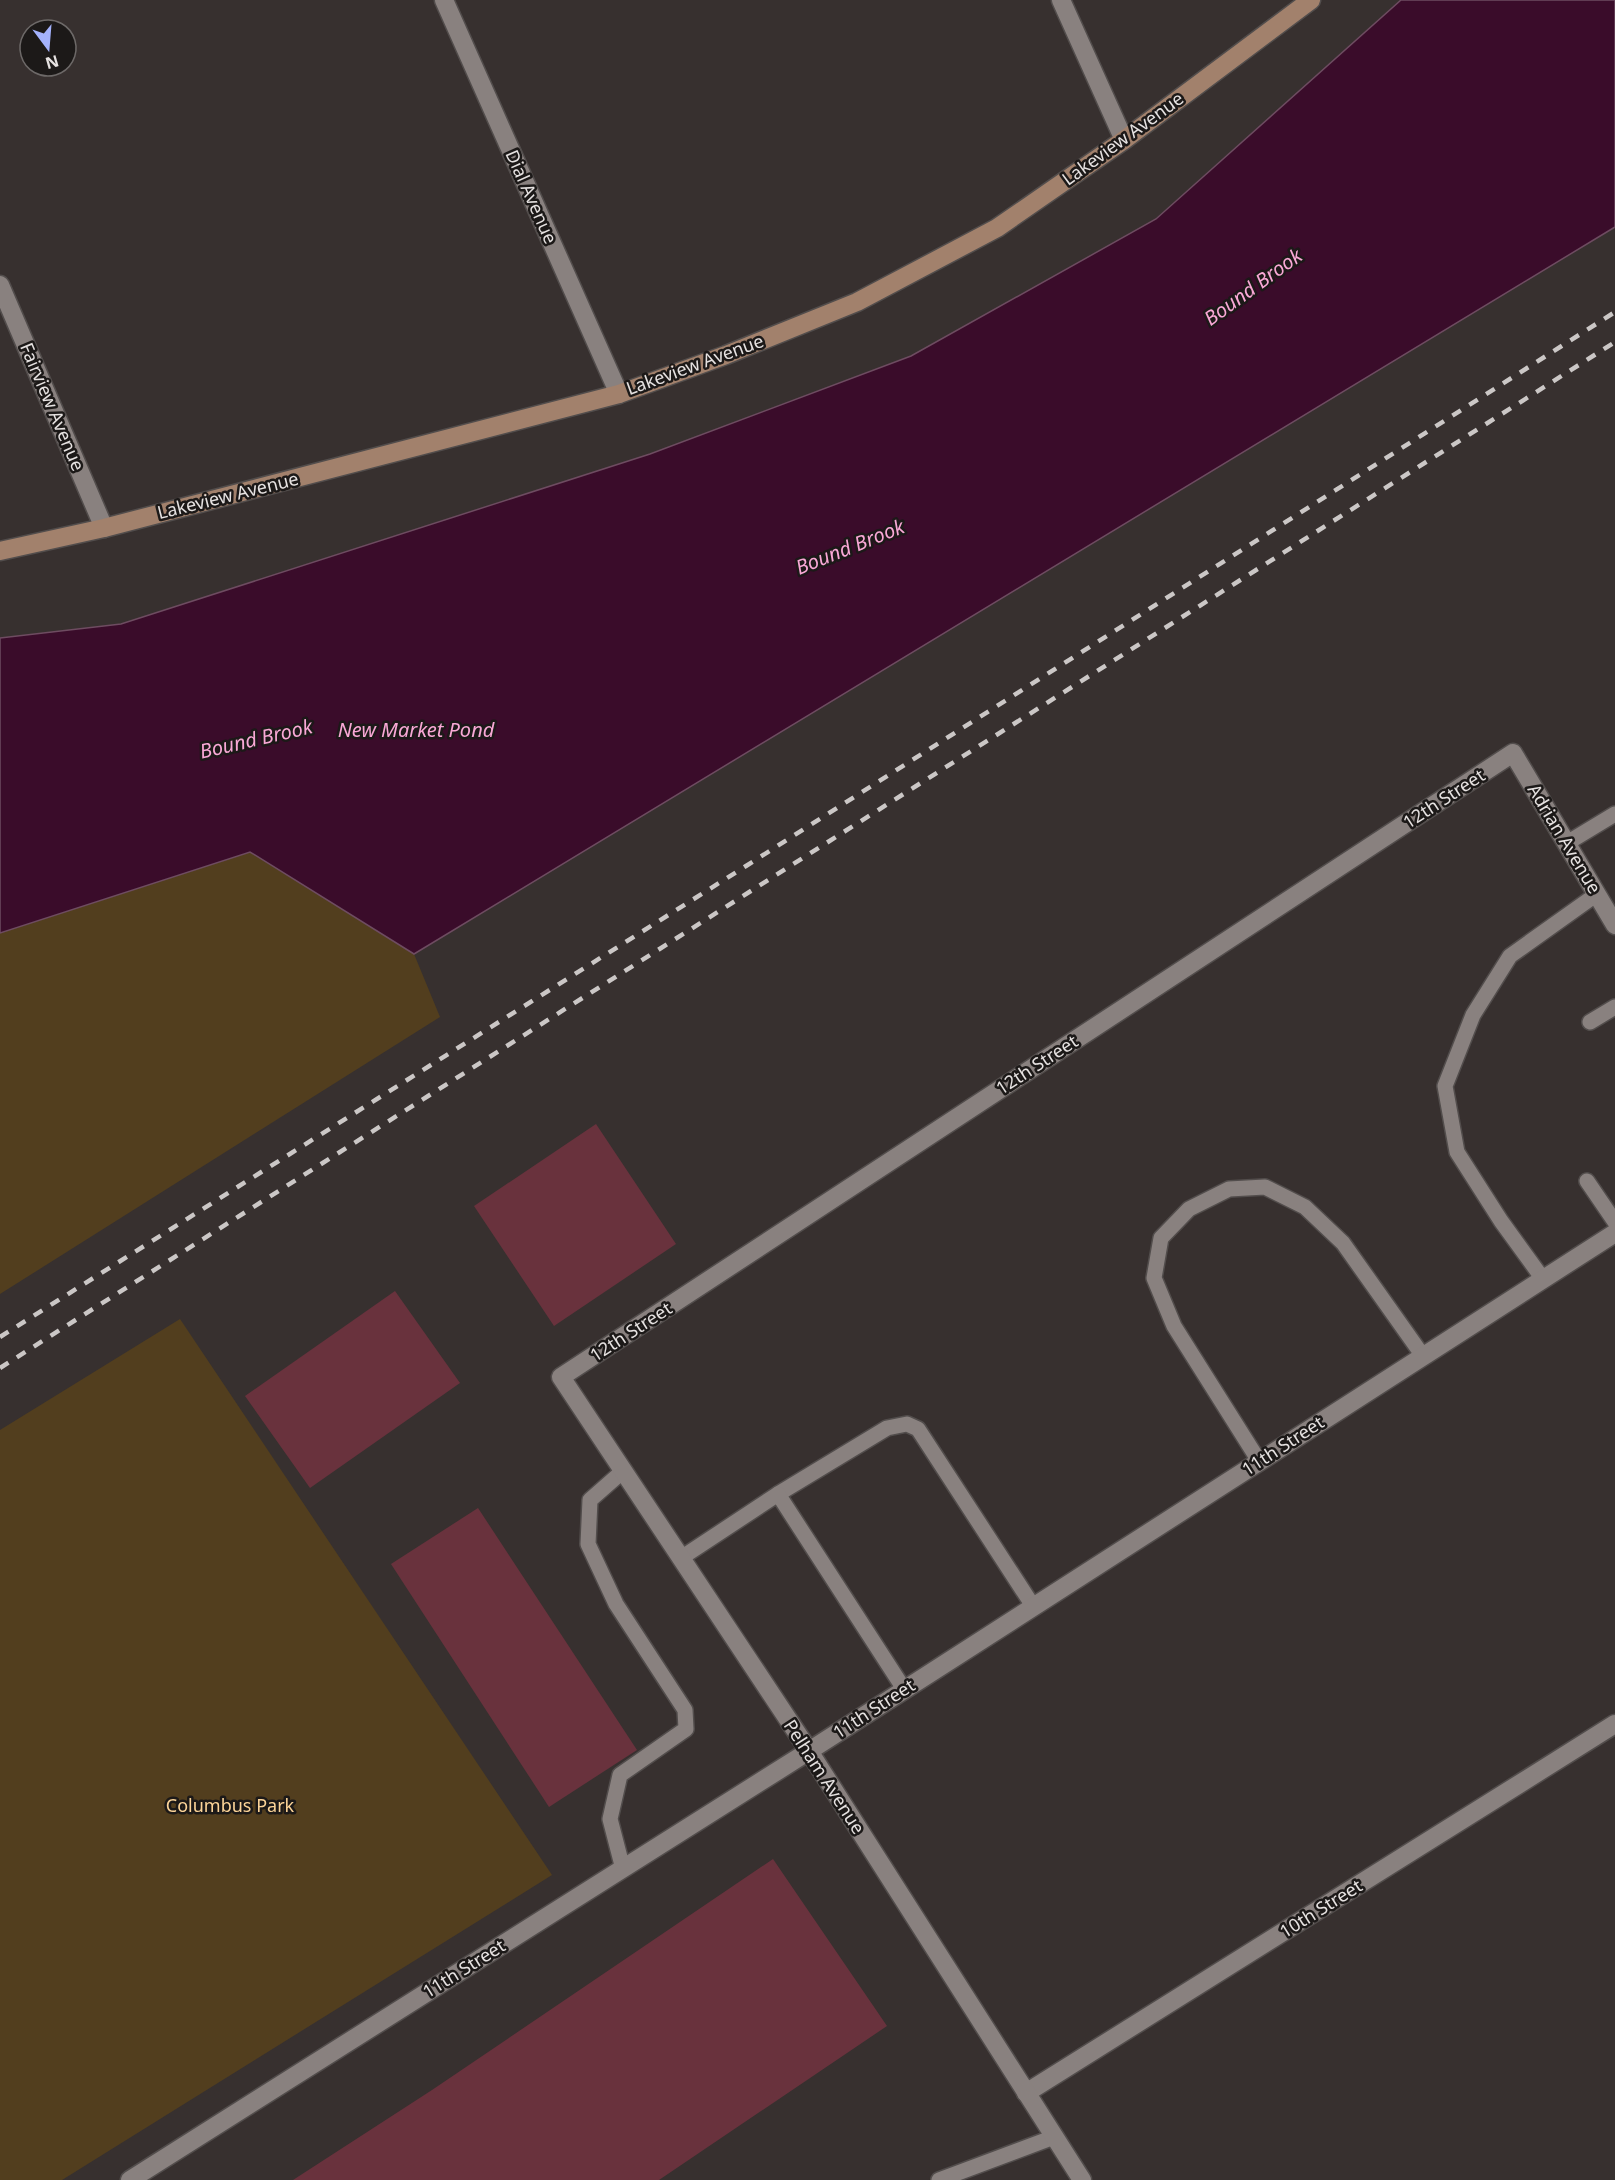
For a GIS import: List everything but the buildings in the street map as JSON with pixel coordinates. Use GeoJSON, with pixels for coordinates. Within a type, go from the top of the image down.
{"type":"FeatureCollection","features":[{"type":"Feature","properties":{"kind":"main road","name":"Lakeview Avenue"},"geometry":{"type":"LineString","coordinates":[[0,551],[104,528],[619,394],[726,355],[857,302],[997,228],[1124,140],[1311,0]]}},
{"type":"Feature","properties":{"kind":"street","name":"Dial Avenue"},"geometry":{"type":"LineString","coordinates":[[444,0],[619,394]]}},
{"type":"Feature","properties":{"kind":"street"},"geometry":{"type":"LineString","coordinates":[[1061,0],[1124,140]]}},
{"type":"Feature","properties":{"kind":"street","name":"Fairview Avenue"},"geometry":{"type":"LineString","coordinates":[[0,285],[104,528]]}},
{"type":"Feature","properties":{"kind":"street","name":"Adrian Avenue"},"geometry":{"type":"LineString","coordinates":[[1513,753],[1615,925]]}},
{"type":"Feature","properties":{"kind":"street","name":"12th Street"},"geometry":{"type":"LineString","coordinates":[[561,1377],[1513,753]]}},
{"type":"Feature","properties":{"kind":"street","name":"11th Street"},"geometry":{"type":"LineString","coordinates":[[130,2180],[809,1751],[1615,1233]]}},
{"type":"Feature","properties":{"kind":"street","name":"Pelham Avenue"},"geometry":{"type":"LineString","coordinates":[[561,1377],[809,1751],[1082,2180]]}},
{"type":"Feature","properties":{"kind":"street","name":"10th Street"},"geometry":{"type":"LineString","coordinates":[[1026,2093],[1615,1724]]}},
{"type":"Feature","properties":{"kind":"lane"},"geometry":{"type":"LineString","coordinates":[[1567,843],[1615,814]]}},
{"type":"Feature","properties":{"kind":"lane"},"geometry":{"type":"LineString","coordinates":[[1543,1279],[1501,1221],[1457,1152],[1445,1086],[1473,1015],[1510,956],[1597,894]]}},
{"type":"Feature","properties":{"kind":"lane"},"geometry":{"type":"LineString","coordinates":[[1590,1022],[1615,1006]]}},
{"type":"Feature","properties":{"kind":"lane"},"geometry":{"type":"LineString","coordinates":[[1587,1181],[1615,1222]]}},
{"type":"Feature","properties":{"kind":"lane"},"geometry":{"type":"LineString","coordinates":[[1259,1461],[1174,1326],[1154,1278],[1161,1238],[1189,1209],[1229,1188],[1265,1187],[1305,1207],[1343,1243],[1423,1356]]}},
{"type":"Feature","properties":{"kind":"lane"},"geometry":{"type":"LineString","coordinates":[[681,1558],[778,1494],[887,1428],[907,1424],[918,1429],[1033,1606]]}},
{"type":"Feature","properties":{"kind":"lane"},"geometry":{"type":"LineString","coordinates":[[623,1472],[590,1500],[588,1544],[616,1604],[686,1710],[686,1729],[620,1775],[610,1819],[623,1869]]}},
{"type":"Feature","properties":{"kind":"lane"},"geometry":{"type":"LineString","coordinates":[[778,1494],[904,1689]]}},
{"type":"Feature","properties":{"kind":"lane"},"geometry":{"type":"LineString","coordinates":[[939,2180],[1054,2137]]}},
{"type":"Feature","properties":{"kind":"green space"},"geometry":{"type":"Polygon","coordinates":[[[250,851],[414,954],[440,1017],[0,1294],[0,933],[250,851]]]}},
{"type":"Feature","properties":{"kind":"green space","name":"Columbus Park"},"geometry":{"type":"Polygon","coordinates":[[[180,1319],[552,1875],[62,2180],[0,2180],[0,1430],[180,1319]]]}},
{"type":"Feature","properties":{"kind":"water","name":"New Market Pond"},"geometry":{"type":"Polygon","coordinates":[[[1401,0],[1615,0],[1615,227],[414,954],[250,852],[0,933],[0,638],[121,624],[650,454],[911,356],[1156,219],[1401,0]]]}},
{"type":"Feature","properties":{"kind":"railway"},"geometry":{"type":"LineString","coordinates":[[0,1337],[746,866],[1615,312]]}},
{"type":"Feature","properties":{"kind":"railway"},"geometry":{"type":"LineString","coordinates":[[0,1368],[1615,342]]}},
{"type":"Feature","properties":{"kind":"water label","name":"Bound Brook"},"geometry":{"type":"Point","coordinates":[1253,287]}},
{"type":"Feature","properties":{"kind":"water label","name":"Bound Brook"},"geometry":{"type":"Point","coordinates":[850,547]}},
{"type":"Feature","properties":{"kind":"water label","name":"Bound Brook"},"geometry":{"type":"Point","coordinates":[256,739]}}]}
